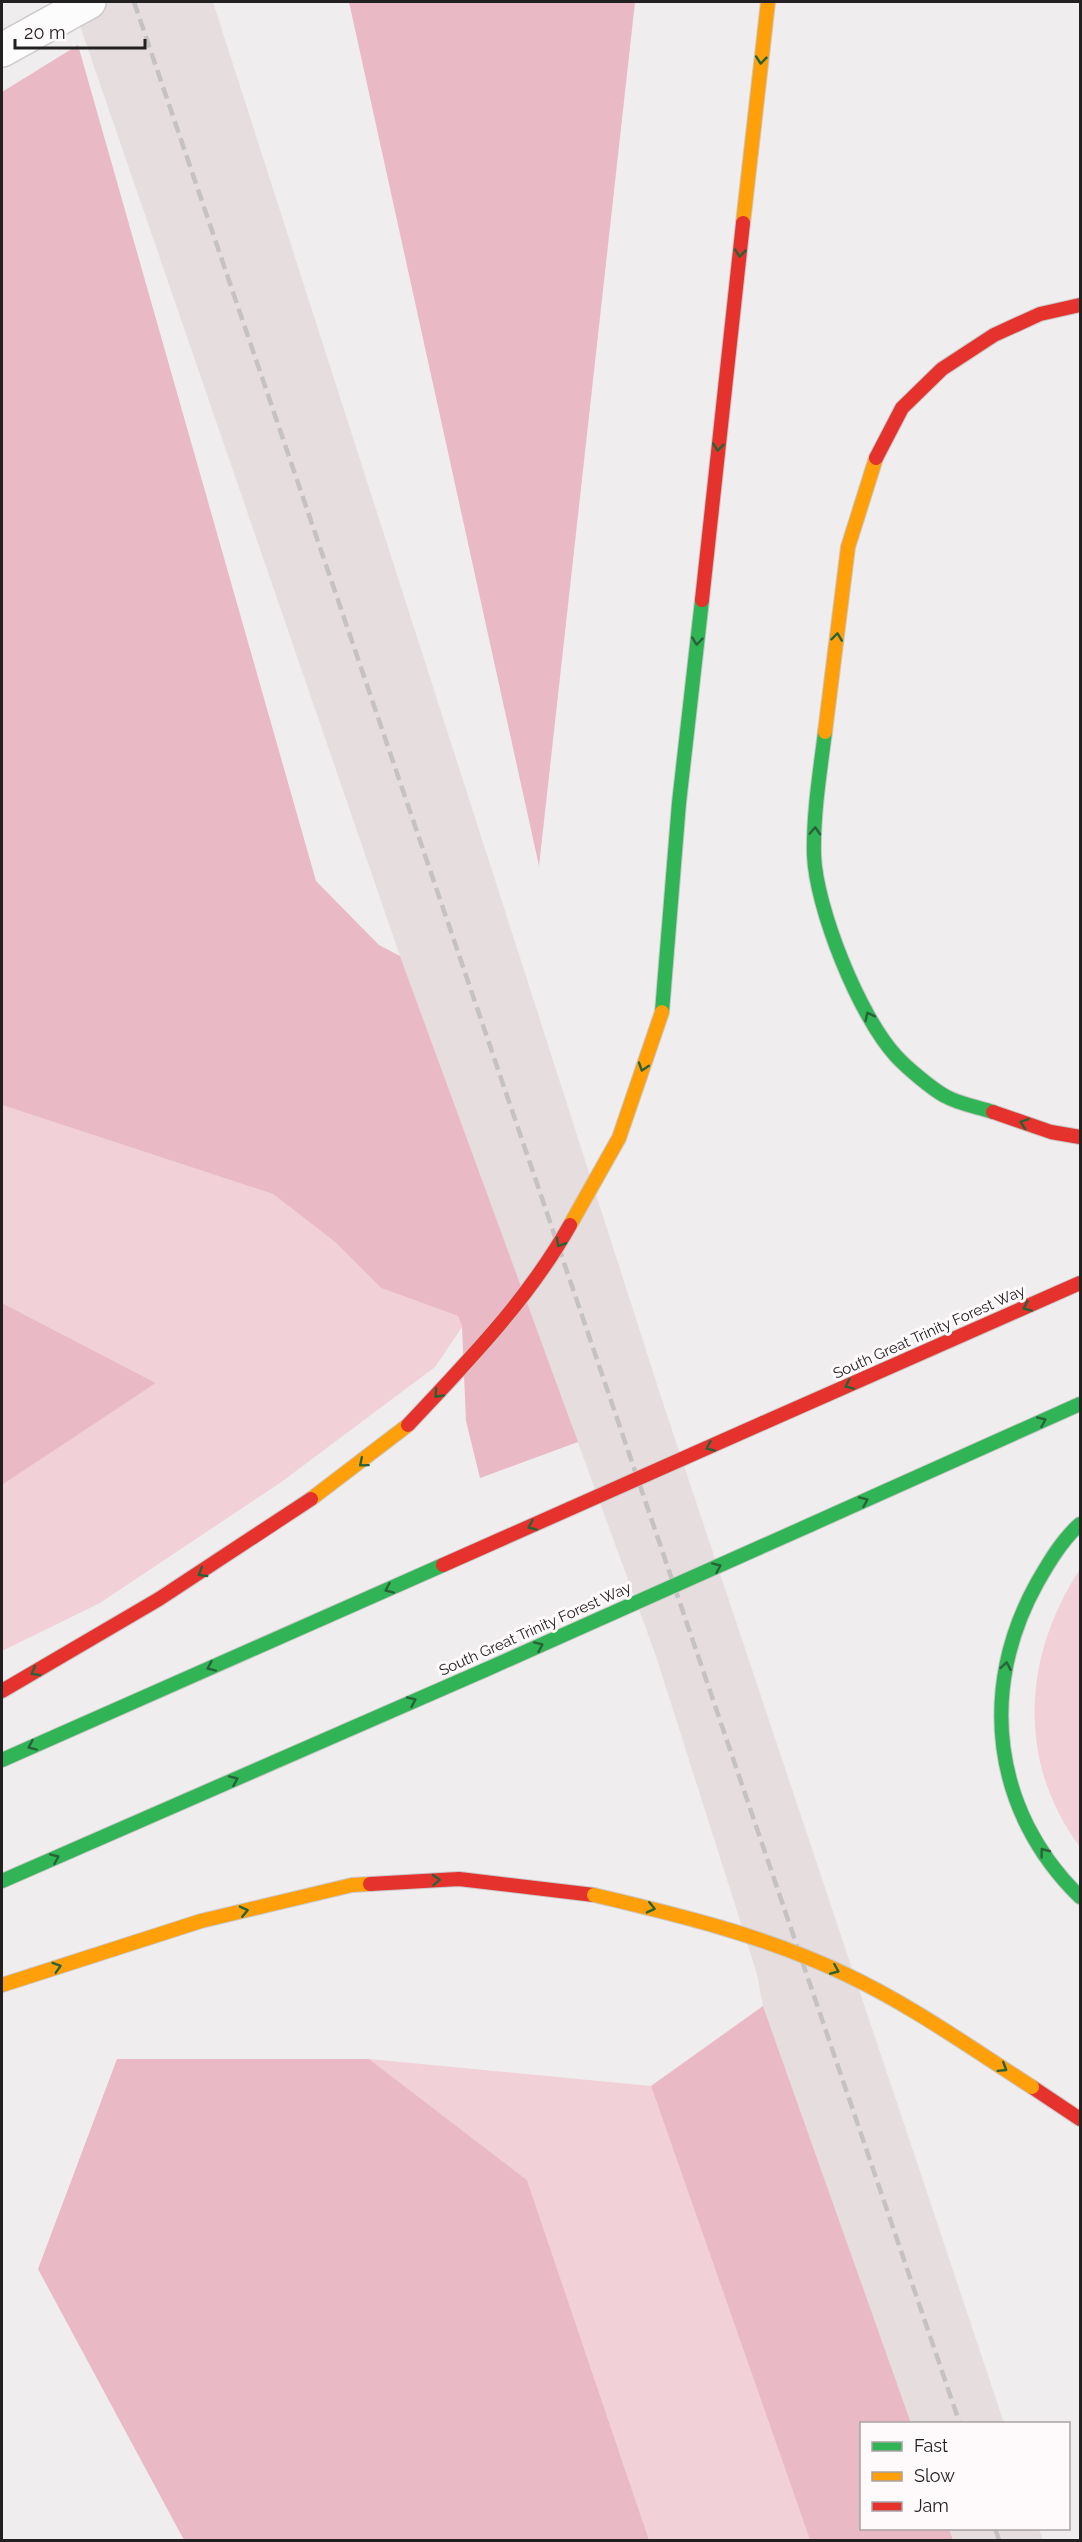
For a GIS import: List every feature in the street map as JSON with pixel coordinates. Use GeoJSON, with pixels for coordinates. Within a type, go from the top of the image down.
{"type":"FeatureCollection","features":[{"type":"Feature","properties":{"kind":"main road"},"geometry":{"type":"LineString","coordinates":[[2,1691],[241,1550],[347,1476],[408,1425],[484,1344],[551,1259],[619,1138],[662,1012],[679,803],[768,2]]}},
{"type":"Feature","properties":{"kind":"main road"},"geometry":{"type":"LineString","coordinates":[[1080,305],[1040,314],[994,335],[942,369],[902,408],[875,459],[848,547],[817,796],[814,856],[823,907],[845,965],[872,1023],[896,1056],[945,1096],[1051,1132],[1080,1137]]}},
{"type":"Feature","properties":{"kind":"main road","name":"South Great Trinity Forest Way"},"geometry":{"type":"LineString","coordinates":[[2,1760],[1080,1283]]}},
{"type":"Feature","properties":{"kind":"main road","name":"South Great Trinity Forest Way"},"geometry":{"type":"LineString","coordinates":[[2,1881],[485,1670],[1080,1404]]}},
{"type":"Feature","properties":{"kind":"main road"},"geometry":{"type":"LineString","coordinates":[[1080,1524],[1066,1535],[1025,1603],[1006,1662],[1000,1717],[1013,1780],[1030,1834],[1071,1889],[1080,1897]]}},
{"type":"Feature","properties":{"kind":"main road"},"geometry":{"type":"LineString","coordinates":[[2,1985],[201,1921],[352,1886],[459,1879],[594,1895],[701,1920],[779,1946],[847,1975],[942,2030],[1080,2119]]}},
{"type":"Feature","properties":{"kind":"street"},"geometry":{"type":"LineString","coordinates":[[2,50],[89,2]]}},
{"type":"Feature","properties":{"kind":"shaded area"},"geometry":{"type":"Polygon","coordinates":[[[106,2],[213,2],[664,1406],[1004,2422],[911,2422],[763,2006],[757,1974],[656,1656],[400,956],[78,20],[106,2]]]}},
{"type":"Feature","properties":{"kind":"shaded area"},"geometry":{"type":"Polygon","coordinates":[[[349,2],[635,2],[539,866],[349,2]]]}},
{"type":"Feature","properties":{"kind":"shaded area"},"geometry":{"type":"Polygon","coordinates":[[[78,45],[316,881],[379,945],[400,956],[578,1442],[480,1478],[466,1421],[462,1327],[458,1316],[381,1288],[335,1242],[273,1194],[2,1105],[2,92],[78,45]]]}},
{"type":"Feature","properties":{"kind":"shaded area"},"geometry":{"type":"Polygon","coordinates":[[[2,1105],[273,1194],[335,1242],[381,1288],[458,1316],[462,1327],[435,1367],[280,1483],[100,1603],[2,1651],[2,1485],[156,1383],[2,1303],[2,1105]]]}},
{"type":"Feature","properties":{"kind":"shaded area"},"geometry":{"type":"Polygon","coordinates":[[[2,1303],[156,1383],[2,1485],[2,1303]]]}},
{"type":"Feature","properties":{"kind":"shaded area"},"geometry":{"type":"Polygon","coordinates":[[[1080,1569],[1080,1847],[1059,1814],[1045,1780],[1037,1744],[1035,1708],[1038,1673],[1047,1637],[1061,1602],[1080,1569]]]}},
{"type":"Feature","properties":{"kind":"shaded area"},"geometry":{"type":"Polygon","coordinates":[[[763,2006],[911,2422],[860,2422],[860,2530],[949,2530],[953,2540],[810,2540],[651,2086],[763,2006]]]}},
{"type":"Feature","properties":{"kind":"shaded area"},"geometry":{"type":"Polygon","coordinates":[[[117,2059],[369,2059],[527,2180],[649,2540],[184,2540],[38,2269],[117,2059]]]}},
{"type":"Feature","properties":{"kind":"shaded area"},"geometry":{"type":"Polygon","coordinates":[[[369,2059],[651,2086],[810,2540],[649,2540],[527,2180],[369,2059]]]}},
{"type":"Feature","properties":{"kind":"shaded area"},"geometry":{"type":"Polygon","coordinates":[[[949,2530],[1039,2530],[1043,2540],[953,2540],[949,2530]]]}},
{"type":"Feature","properties":{"kind":"railway"},"geometry":{"type":"LineString","coordinates":[[134,2],[959,2422]]}},
{"type":"Feature","properties":{"kind":"railway"},"geometry":{"type":"LineString","coordinates":[[996,2530],[999,2540]]}},
{"type":"Feature","properties":{"kind":"traffic: fast"},"geometry":{"type":"LineString","coordinates":[[662,1012],[679,803],[702,600]]}},
{"type":"Feature","properties":{"kind":"traffic: fast"},"geometry":{"type":"LineString","coordinates":[[825,732],[816,809],[814,855],[822,903],[854,989],[882,1038],[912,1072],[950,1099],[993,1112]]}},
{"type":"Feature","properties":{"kind":"traffic: fast"},"geometry":{"type":"LineString","coordinates":[[810,1525],[1080,1404]]}},
{"type":"Feature","properties":{"kind":"traffic: fast"},"geometry":{"type":"LineString","coordinates":[[1080,1524],[1046,1567],[1018,1623],[1006,1665],[1001,1706],[1003,1748],[1012,1788],[1028,1827],[1050,1863],[1080,1897]]}},
{"type":"Feature","properties":{"kind":"traffic: fast"},"geometry":{"type":"LineString","coordinates":[[485,1670],[810,1525]]}},
{"type":"Feature","properties":{"kind":"traffic: fast"},"geometry":{"type":"LineString","coordinates":[[2,1760],[443,1565]]}},
{"type":"Feature","properties":{"kind":"traffic: fast"},"geometry":{"type":"LineString","coordinates":[[2,1881],[485,1670]]}},
{"type":"Feature","properties":{"kind":"traffic: slow"},"geometry":{"type":"LineString","coordinates":[[743,223],[768,2]]}},
{"type":"Feature","properties":{"kind":"traffic: slow"},"geometry":{"type":"LineString","coordinates":[[825,732],[848,547],[876,458]]}},
{"type":"Feature","properties":{"kind":"traffic: slow"},"geometry":{"type":"LineString","coordinates":[[570,1225],[619,1138],[662,1012]]}},
{"type":"Feature","properties":{"kind":"traffic: slow"},"geometry":{"type":"LineString","coordinates":[[311,1499],[408,1425]]}},
{"type":"Feature","properties":{"kind":"traffic: slow"},"geometry":{"type":"LineString","coordinates":[[2,1985],[201,1921],[352,1885],[370,1884]]}},
{"type":"Feature","properties":{"kind":"traffic: slow"},"geometry":{"type":"LineString","coordinates":[[594,1895],[722,1928],[784,1948],[845,1974],[893,1999],[1032,2087]]}},
{"type":"Feature","properties":{"kind":"traffic: jam"},"geometry":{"type":"LineString","coordinates":[[702,600],[743,223]]}},
{"type":"Feature","properties":{"kind":"traffic: jam"},"geometry":{"type":"LineString","coordinates":[[876,458],[902,408],[942,369],[994,335],[1040,314],[1080,305]]}},
{"type":"Feature","properties":{"kind":"traffic: jam"},"geometry":{"type":"LineString","coordinates":[[993,1112],[1051,1132],[1080,1137]]}},
{"type":"Feature","properties":{"kind":"traffic: jam"},"geometry":{"type":"LineString","coordinates":[[408,1425],[516,1305],[570,1225]]}},
{"type":"Feature","properties":{"kind":"traffic: jam"},"geometry":{"type":"LineString","coordinates":[[763,1423],[1080,1283]]}},
{"type":"Feature","properties":{"kind":"traffic: jam"},"geometry":{"type":"LineString","coordinates":[[443,1565],[763,1423]]}},
{"type":"Feature","properties":{"kind":"traffic: jam"},"geometry":{"type":"LineString","coordinates":[[2,1691],[159,1599],[311,1499]]}},
{"type":"Feature","properties":{"kind":"traffic: jam"},"geometry":{"type":"LineString","coordinates":[[370,1884],[459,1879],[594,1895]]}},
{"type":"Feature","properties":{"kind":"traffic: jam"},"geometry":{"type":"LineString","coordinates":[[1032,2087],[1080,2119]]}}]}
